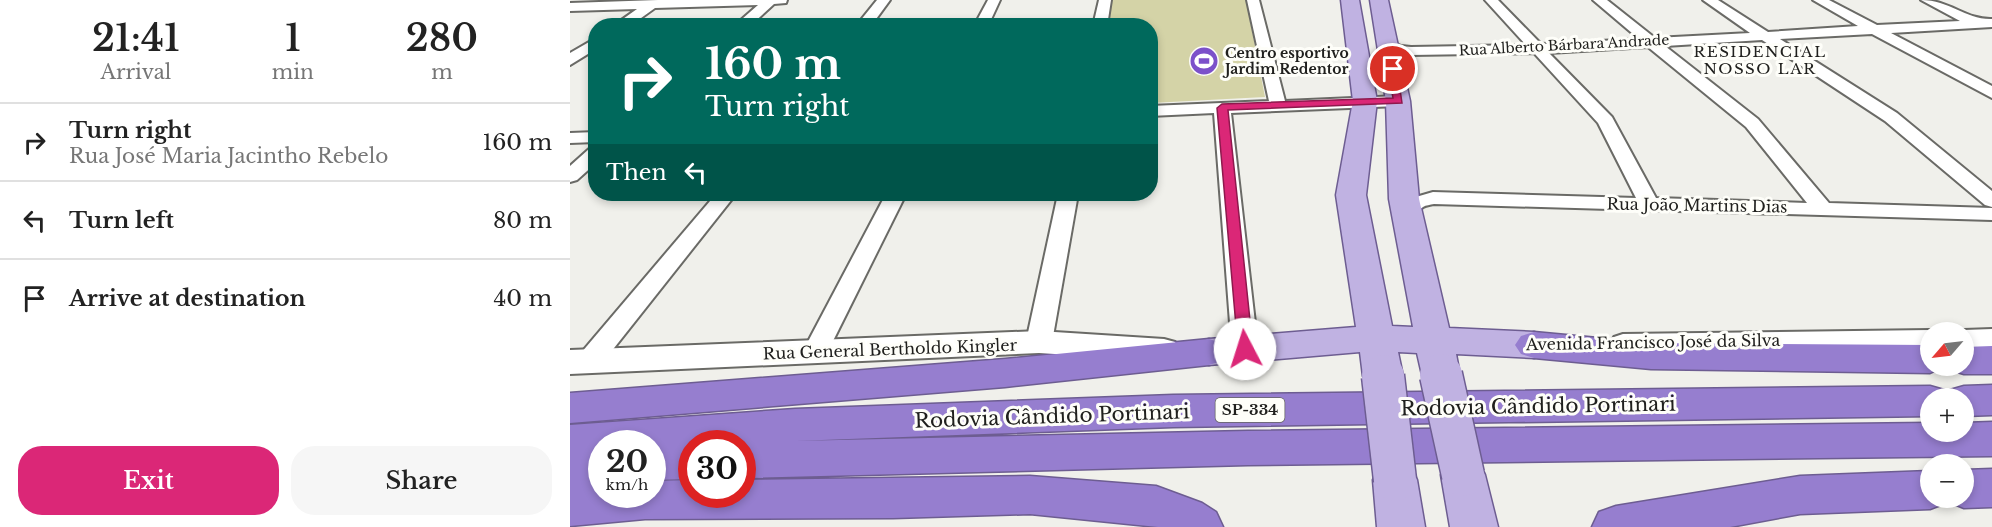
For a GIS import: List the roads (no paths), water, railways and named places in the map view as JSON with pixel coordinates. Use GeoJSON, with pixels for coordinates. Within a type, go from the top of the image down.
{"type":"FeatureCollection","features":[{"type":"Feature","properties":{"kind":"highway"},"geometry":{"type":"LineString","coordinates":[[1534,345],[1651,356],[1920,359]]}},
{"type":"Feature","properties":{"kind":"highway"},"geometry":{"type":"LineString","coordinates":[[570,408],[1005,373],[1227,351]]}},
{"type":"Feature","properties":{"kind":"highway"},"geometry":{"type":"LineString","coordinates":[[1974,360],[1992,360]]}},
{"type":"Feature","properties":{"kind":"highway"},"geometry":{"type":"LineString","coordinates":[[1974,401],[1992,400]]}},
{"type":"Feature","properties":{"kind":"highway","name":"Rodovia Cândido Portinari"},"geometry":{"type":"LineString","coordinates":[[570,442],[795,425],[1162,412],[1920,401]]}},
{"type":"Feature","properties":{"kind":"highway","name":"Rodovia Cândido Portinari"},"geometry":{"type":"LineString","coordinates":[[756,460],[1248,448],[1992,439]]}},
{"type":"Feature","properties":{"kind":"highway"},"geometry":{"type":"LineString","coordinates":[[570,468],[588,467]]}},
{"type":"Feature","properties":{"kind":"highway"},"geometry":{"type":"LineString","coordinates":[[1974,489],[1992,488]]}},
{"type":"Feature","properties":{"kind":"highway"},"geometry":{"type":"LineString","coordinates":[[1616,527],[1750,515],[1800,495],[1920,490]]}},
{"type":"Feature","properties":{"kind":"highway"},"geometry":{"type":"LineString","coordinates":[[570,507],[645,500],[881,499],[1030,495],[1156,506],[1186,517],[1199,527]]}},
{"type":"Feature","properties":{"kind":"main road"},"geometry":{"type":"LineString","coordinates":[[1350,0],[1365,101],[1351,195],[1379,357],[1401,527]]}},
{"type":"Feature","properties":{"kind":"main road"},"geometry":{"type":"LineString","coordinates":[[1379,0],[1398,101],[1407,213],[1474,527]]}},
{"type":"Feature","properties":{"kind":"main road","name":"Avenida Francisco José da Silva"},"geometry":{"type":"LineString","coordinates":[[1227,351],[1436,357],[1534,345]]}},
{"type":"Feature","properties":{"kind":"street"},"geometry":{"type":"LineString","coordinates":[[750,18],[770,0]]}},
{"type":"Feature","properties":{"kind":"street"},"geometry":{"type":"LineString","coordinates":[[570,7],[655,2],[781,0]]}},
{"type":"Feature","properties":{"kind":"street"},"geometry":{"type":"LineString","coordinates":[[869,18],[884,0]]}},
{"type":"Feature","properties":{"kind":"street"},"geometry":{"type":"LineString","coordinates":[[985,18],[994,0]]}},
{"type":"Feature","properties":{"kind":"street"},"geometry":{"type":"LineString","coordinates":[[1102,18],[1105,0]]}},
{"type":"Feature","properties":{"kind":"street"},"geometry":{"type":"LineString","coordinates":[[1253,0],[1278,105]]}},
{"type":"Feature","properties":{"kind":"street"},"geometry":{"type":"LineString","coordinates":[[1491,0],[1606,122],[1649,204]]}},
{"type":"Feature","properties":{"kind":"street"},"geometry":{"type":"LineString","coordinates":[[1599,0],[1752,123],[1821,207]]}},
{"type":"Feature","properties":{"kind":"street"},"geometry":{"type":"LineString","coordinates":[[1709,0],[1891,117],[1992,201]]}},
{"type":"Feature","properties":{"kind":"street"},"geometry":{"type":"LineString","coordinates":[[1819,0],[1992,93]]}},
{"type":"Feature","properties":{"kind":"street"},"geometry":{"type":"LineString","coordinates":[[1926,0],[1988,26]]}},
{"type":"Feature","properties":{"kind":"street"},"geometry":{"type":"LineString","coordinates":[[632,18],[655,2]]}},
{"type":"Feature","properties":{"kind":"street","name":"Rua Alberto Bárbara Andrade"},"geometry":{"type":"LineString","coordinates":[[1389,45],[1397,50],[1411,51],[1536,49],[1988,26]]}},
{"type":"Feature","properties":{"kind":"street"},"geometry":{"type":"LineString","coordinates":[[570,60],[588,48]]}},
{"type":"Feature","properties":{"kind":"street"},"geometry":{"type":"LineString","coordinates":[[1158,111],[1398,101]]}},
{"type":"Feature","properties":{"kind":"street"},"geometry":{"type":"LineString","coordinates":[[1222,108],[1227,351]]}},
{"type":"Feature","properties":{"kind":"street"},"geometry":{"type":"LineString","coordinates":[[570,138],[588,137]]}},
{"type":"Feature","properties":{"kind":"street"},"geometry":{"type":"LineString","coordinates":[[570,176],[588,160]]}},
{"type":"Feature","properties":{"kind":"street","name":"Rua João Martins Dias"},"geometry":{"type":"LineString","coordinates":[[1407,213],[1416,203],[1433,198],[1821,207],[1992,214]]}},
{"type":"Feature","properties":{"kind":"street"},"geometry":{"type":"LineString","coordinates":[[580,361],[720,201]]}},
{"type":"Feature","properties":{"kind":"street"},"geometry":{"type":"LineString","coordinates":[[814,353],[892,201]]}},
{"type":"Feature","properties":{"kind":"street"},"geometry":{"type":"LineString","coordinates":[[1039,342],[1067,201]]}},
{"type":"Feature","properties":{"kind":"street"},"geometry":{"type":"LineString","coordinates":[[1974,339],[1992,338]]}},
{"type":"Feature","properties":{"kind":"street","name":"Avenida Francisco José da Silva"},"geometry":{"type":"LineString","coordinates":[[1534,345],[1920,339]]}},
{"type":"Feature","properties":{"kind":"street","name":"Rua General Bertholdo Kingler"},"geometry":{"type":"LineString","coordinates":[[580,361],[1039,342],[1227,351]]}},
{"type":"Feature","properties":{"kind":"place","name":"Centro esportivo Jardim Redentor"},"geometry":{"type":"Point","coordinates":[1204,61]}},
{"type":"Feature","properties":{"kind":"district","name":"RESIDENCIAL NOSSO LAR"},"geometry":{"type":"Point","coordinates":[1760,60]}}]}
